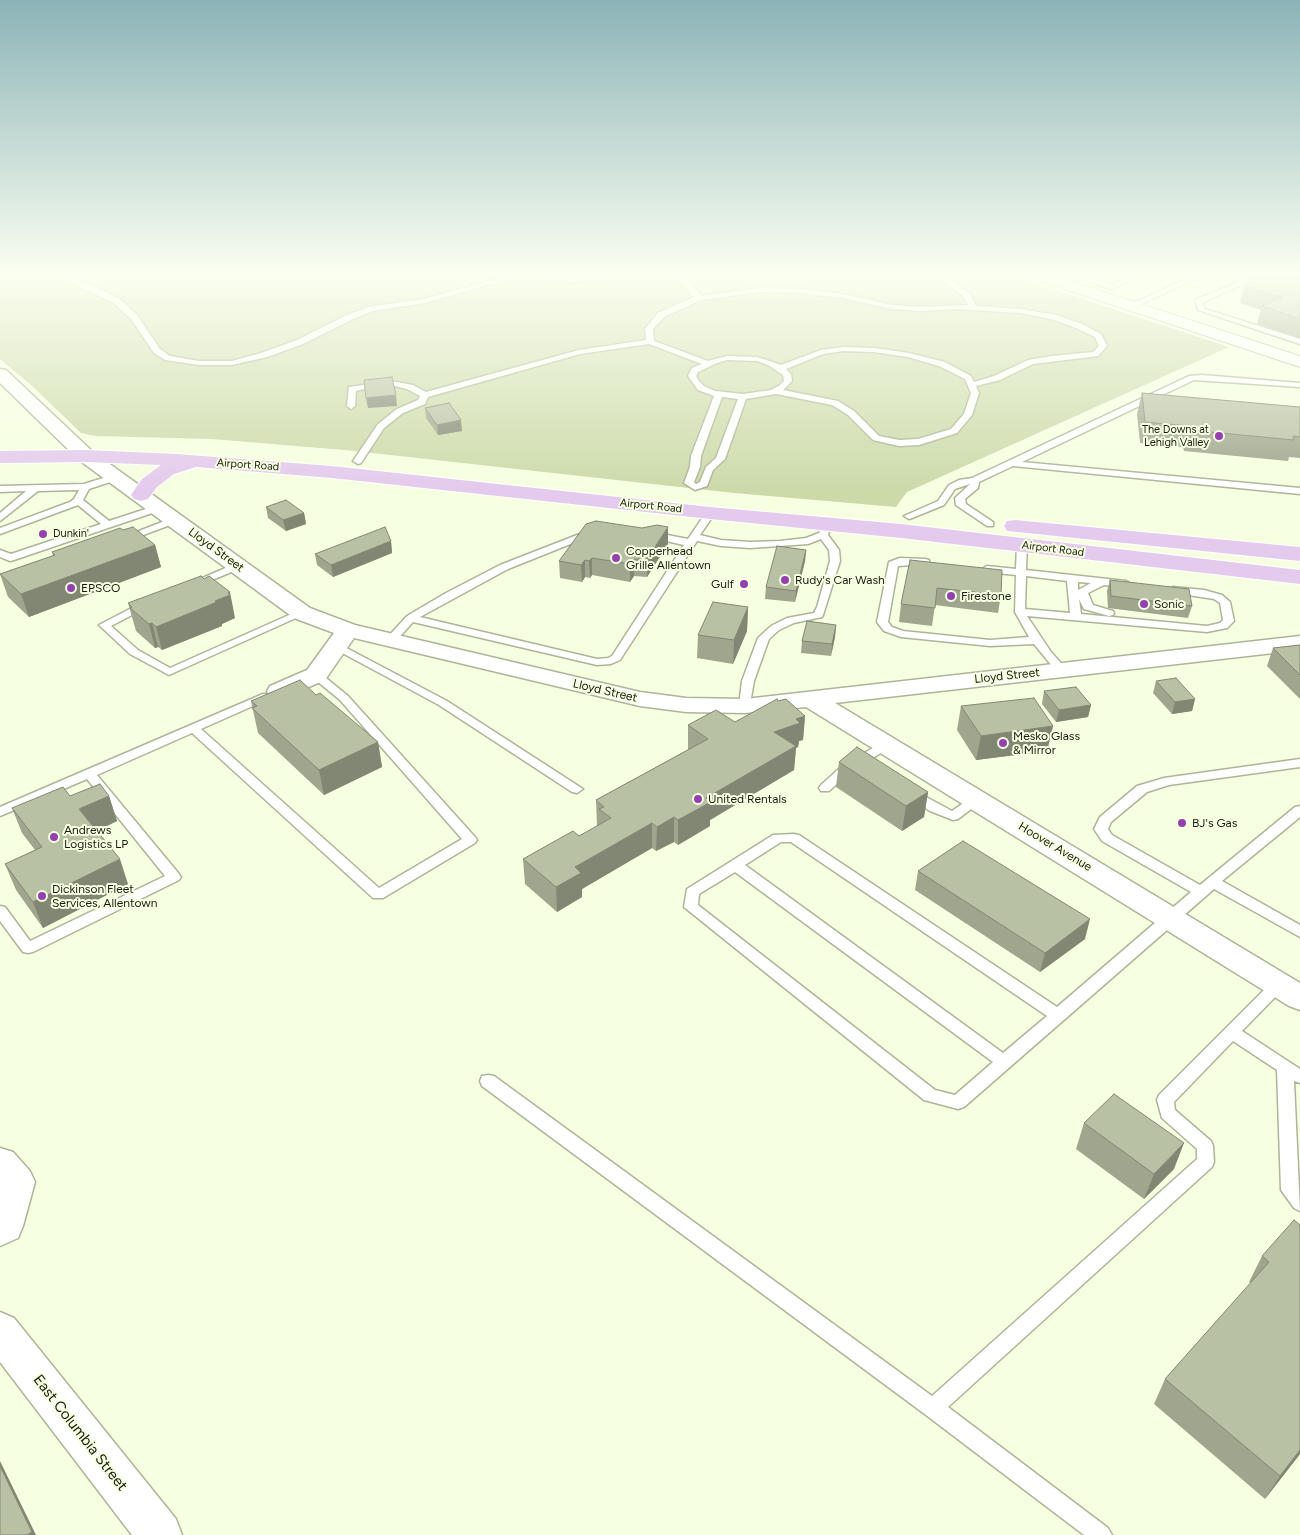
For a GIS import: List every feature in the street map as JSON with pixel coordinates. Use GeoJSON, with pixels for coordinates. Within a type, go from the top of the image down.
{"type":"FeatureCollection","features":[{"type":"Feature","properties":{"kind":"main road","name":"Airport Road"},"geometry":{"type":"LineString","coordinates":[[0,445],[70,442],[180,445],[694,492],[909,516],[1300,554]]}},
{"type":"Feature","properties":{"kind":"main road","name":"Airport Road"},"geometry":{"type":"LineString","coordinates":[[0,457],[86,456],[202,461],[387,477],[710,512],[824,529],[1022,545],[1300,577]]}},
{"type":"Feature","properties":{"kind":"main road"},"geometry":{"type":"LineString","coordinates":[[158,508],[149,483],[167,470],[202,461]]}},
{"type":"Feature","properties":{"kind":"street"},"geometry":{"type":"LineString","coordinates":[[1253,347],[1300,362]]}},
{"type":"Feature","properties":{"kind":"street","name":"Lloyd Street"},"geometry":{"type":"LineString","coordinates":[[0,374],[86,456],[302,613],[342,638],[391,640],[640,699],[686,705],[745,706],[1300,643]]}},
{"type":"Feature","properties":{"kind":"street"},"geometry":{"type":"LineString","coordinates":[[279,691],[316,676],[342,638]]}},
{"type":"Feature","properties":{"kind":"street","name":"Hoover Avenue"},"geometry":{"type":"LineString","coordinates":[[809,698],[1289,991]]}},
{"type":"Feature","properties":{"kind":"street"},"geometry":{"type":"LineString","coordinates":[[0,1230],[5,1226],[8,1172]]}},
{"type":"Feature","properties":{"kind":"street","name":"East Columbia Street"},"geometry":{"type":"LineString","coordinates":[[0,1331],[160,1535]]}},
{"type":"Feature","properties":{"kind":"lane"},"geometry":{"type":"LineString","coordinates":[[154,347],[157,351],[168,358],[199,364],[232,363],[287,347]]}},
{"type":"Feature","properties":{"kind":"lane"},"geometry":{"type":"LineString","coordinates":[[351,406],[352,389],[391,384],[410,387],[425,395],[579,352],[617,347]]}},
{"type":"Feature","properties":{"kind":"lane"},"geometry":{"type":"LineString","coordinates":[[663,347],[707,363]]}},
{"type":"Feature","properties":{"kind":"lane"},"geometry":{"type":"LineString","coordinates":[[971,385],[997,378],[1031,362],[1095,354],[1102,347]]}},
{"type":"Feature","properties":{"kind":"lane"},"geometry":{"type":"LineString","coordinates":[[776,391],[835,403],[851,413],[876,438],[899,443],[920,442],[954,431],[968,415],[975,393],[968,378],[942,364],[910,354],[843,349],[821,352],[781,368]]}},
{"type":"Feature","properties":{"kind":"lane"},"geometry":{"type":"LineString","coordinates":[[727,358],[742,358],[771,363],[781,368],[787,374],[788,381],[776,391],[759,396],[743,397],[719,394],[702,388],[695,382],[692,376],[695,370],[707,363],[727,358]]}},
{"type":"Feature","properties":{"kind":"lane"},"geometry":{"type":"LineString","coordinates":[[909,516],[940,503],[952,487],[962,482],[974,481],[1192,378],[1202,376],[1300,386]]}},
{"type":"Feature","properties":{"kind":"lane"},"geometry":{"type":"LineString","coordinates":[[719,394],[696,456],[695,468],[689,484],[694,492],[704,484],[709,469],[720,459],[743,397]]}},
{"type":"Feature","properties":{"kind":"lane"},"geometry":{"type":"LineString","coordinates":[[358,461],[381,426],[400,411],[422,402],[425,395]]}},
{"type":"Feature","properties":{"kind":"lane"},"geometry":{"type":"LineString","coordinates":[[1008,464],[1300,491]]}},
{"type":"Feature","properties":{"kind":"lane"},"geometry":{"type":"LineString","coordinates":[[695,468],[709,469]]}},
{"type":"Feature","properties":{"kind":"lane"},"geometry":{"type":"LineString","coordinates":[[0,489],[85,487],[116,477]]}},
{"type":"Feature","properties":{"kind":"lane"},"geometry":{"type":"LineString","coordinates":[[974,481],[974,486],[960,498],[961,505],[990,524]]}},
{"type":"Feature","properties":{"kind":"lane"},"geometry":{"type":"LineString","coordinates":[[0,531],[78,501],[85,487]]}},
{"type":"Feature","properties":{"kind":"lane"},"geometry":{"type":"LineString","coordinates":[[0,518],[36,488]]}},
{"type":"Feature","properties":{"kind":"lane"},"geometry":{"type":"LineString","coordinates":[[78,501],[108,525]]}},
{"type":"Feature","properties":{"kind":"lane"},"geometry":{"type":"LineString","coordinates":[[0,554],[10,558],[158,508]]}},
{"type":"Feature","properties":{"kind":"lane"},"geometry":{"type":"LineString","coordinates":[[112,543],[158,508]]}},
{"type":"Feature","properties":{"kind":"lane"},"geometry":{"type":"LineString","coordinates":[[411,618],[597,662],[611,661],[616,658],[710,512]]}},
{"type":"Feature","properties":{"kind":"lane"},"geometry":{"type":"LineString","coordinates":[[638,533],[750,545],[808,541],[824,529],[834,550],[835,560],[822,607],[818,615],[791,620],[775,628],[764,638],[748,681],[745,706]]}},
{"type":"Feature","properties":{"kind":"lane"},"geometry":{"type":"LineString","coordinates":[[391,640],[411,618],[504,567],[600,531]]}},
{"type":"Feature","properties":{"kind":"lane"},"geometry":{"type":"LineString","coordinates":[[1022,545],[1020,612],[1037,640],[1061,670]]}},
{"type":"Feature","properties":{"kind":"lane"},"geometry":{"type":"LineString","coordinates":[[939,564],[900,561],[893,564],[882,622],[888,629],[901,634],[990,643],[1037,640]]}},
{"type":"Feature","properties":{"kind":"lane"},"geometry":{"type":"LineString","coordinates":[[182,589],[237,566]]}},
{"type":"Feature","properties":{"kind":"lane"},"geometry":{"type":"LineString","coordinates":[[976,568],[1139,586]]}},
{"type":"Feature","properties":{"kind":"lane"},"geometry":{"type":"LineString","coordinates":[[1072,579],[1076,616]]}},
{"type":"Feature","properties":{"kind":"lane"},"geometry":{"type":"LineString","coordinates":[[1101,582],[1082,592],[1088,607],[1104,613],[1223,626]]}},
{"type":"Feature","properties":{"kind":"lane"},"geometry":{"type":"LineString","coordinates":[[1020,612],[1207,629],[1223,626],[1229,621],[1225,602],[1218,597],[1204,593],[1157,588]]}},
{"type":"Feature","properties":{"kind":"lane"},"geometry":{"type":"LineString","coordinates":[[155,600],[127,612],[104,625],[134,652],[169,672],[302,613]]}},
{"type":"Feature","properties":{"kind":"lane"},"geometry":{"type":"LineString","coordinates":[[342,638],[577,789]]}},
{"type":"Feature","properties":{"kind":"lane"},"geometry":{"type":"LineString","coordinates":[[193,728],[378,895],[470,840],[344,698],[316,676]]}},
{"type":"Feature","properties":{"kind":"lane"},"geometry":{"type":"LineString","coordinates":[[0,812],[279,691]]}},
{"type":"Feature","properties":{"kind":"lane"},"geometry":{"type":"LineString","coordinates":[[825,788],[846,769],[864,763],[885,744]]}},
{"type":"Feature","properties":{"kind":"lane"},"geometry":{"type":"LineString","coordinates":[[1201,891],[1107,838],[1102,829],[1105,820],[1142,789],[1168,781],[1300,764]]}},
{"type":"Feature","properties":{"kind":"lane"},"geometry":{"type":"LineString","coordinates":[[0,911],[28,948],[174,876],[89,773]]}},
{"type":"Feature","properties":{"kind":"lane"},"geometry":{"type":"LineString","coordinates":[[902,787],[935,808],[953,816],[977,800]]}},
{"type":"Feature","properties":{"kind":"lane"},"geometry":{"type":"LineString","coordinates":[[1057,1015],[794,838],[778,838],[692,892],[691,907],[930,1095],[958,1102],[1170,917],[1300,810]]}},
{"type":"Feature","properties":{"kind":"lane"},"geometry":{"type":"LineString","coordinates":[[735,864],[1004,1062]]}},
{"type":"Feature","properties":{"kind":"lane"},"geometry":{"type":"LineString","coordinates":[[1213,882],[1300,932]]}},
{"type":"Feature","properties":{"kind":"lane"},"geometry":{"type":"LineString","coordinates":[[932,1408],[1206,1162],[1204,1146],[1168,1113],[1165,1100],[1232,1032],[1289,991]]}},
{"type":"Feature","properties":{"kind":"lane"},"geometry":{"type":"LineString","coordinates":[[1232,1032],[1300,1077]]}},
{"type":"Feature","properties":{"kind":"lane"},"geometry":{"type":"LineString","coordinates":[[1285,1067],[1290,1190],[1300,1203]]}},
{"type":"Feature","properties":{"kind":"lane"},"geometry":{"type":"LineString","coordinates":[[488,1082],[932,1408],[1101,1535]]}},
{"type":"Feature","properties":{"kind":"green space"},"geometry":{"type":"Polygon","coordinates":[[[0,347],[1229,347],[907,492],[896,507],[734,493],[345,450],[211,439],[95,436],[81,433],[31,385],[0,359],[0,347]]]}},
{"type":"Feature","properties":{"kind":"building"},"geometry":{"type":"Polygon","coordinates":[[[392,377],[396,395],[366,398],[364,380],[392,377]]]}},
{"type":"Feature","properties":{"kind":"building"},"geometry":{"type":"Polygon","coordinates":[[[1142,393],[1300,407],[1300,437],[1293,436],[1294,440],[1189,430],[1189,426],[1145,422],[1142,393]]]}},
{"type":"Feature","properties":{"kind":"building"},"geometry":{"type":"Polygon","coordinates":[[[449,403],[461,420],[437,425],[425,408],[449,403]]]}},
{"type":"Feature","properties":{"kind":"building"},"geometry":{"type":"Polygon","coordinates":[[[286,500],[304,513],[283,520],[266,507],[286,500]]]}},
{"type":"Feature","properties":{"kind":"building"},"geometry":{"type":"Polygon","coordinates":[[[596,521],[642,528],[657,525],[668,527],[647,559],[634,559],[630,564],[592,558],[589,561],[585,560],[581,565],[559,561],[586,524],[596,521]]]}},
{"type":"Feature","properties":{"kind":"building"},"geometry":{"type":"Polygon","coordinates":[[[133,527],[155,545],[21,594],[0,574],[55,555],[52,552],[120,528],[123,530],[133,527]]]}},
{"type":"Feature","properties":{"kind":"building"},"geometry":{"type":"Polygon","coordinates":[[[385,527],[391,541],[331,565],[315,554],[385,527]]]}},
{"type":"Feature","properties":{"kind":"building","name":"Rudy's Car Wash"},"geometry":{"type":"Polygon","coordinates":[[[777,546],[806,550],[796,591],[766,587],[777,546]]]}},
{"type":"Feature","properties":{"kind":"building"},"geometry":{"type":"Polygon","coordinates":[[[910,560],[1002,570],[1001,595],[937,588],[935,608],[901,604],[910,560]]]}},
{"type":"Feature","properties":{"kind":"building"},"geometry":{"type":"Polygon","coordinates":[[[201,576],[204,579],[209,576],[230,592],[228,593],[230,595],[156,627],[152,623],[149,624],[130,608],[132,607],[128,603],[201,576]]]}},
{"type":"Feature","properties":{"kind":"building"},"geometry":{"type":"Polygon","coordinates":[[[1110,580],[1189,589],[1192,606],[1111,596],[1110,580]]]}},
{"type":"Feature","properties":{"kind":"building"},"geometry":{"type":"Polygon","coordinates":[[[713,602],[748,607],[734,640],[698,635],[713,602]]]}},
{"type":"Feature","properties":{"kind":"building"},"geometry":{"type":"Polygon","coordinates":[[[807,621],[836,625],[832,644],[802,641],[807,621]]]}},
{"type":"Feature","properties":{"kind":"building"},"geometry":{"type":"Polygon","coordinates":[[[1300,645],[1300,675],[1273,648],[1300,645]]]}},
{"type":"Feature","properties":{"kind":"building"},"geometry":{"type":"Polygon","coordinates":[[[1176,678],[1195,699],[1175,702],[1156,681],[1176,678]]]}},
{"type":"Feature","properties":{"kind":"building"},"geometry":{"type":"Polygon","coordinates":[[[300,680],[316,695],[320,693],[378,742],[319,770],[252,708],[257,706],[251,701],[300,680]]]}},
{"type":"Feature","properties":{"kind":"building"},"geometry":{"type":"Polygon","coordinates":[[[1076,687],[1091,705],[1059,710],[1044,691],[1076,687]]]}},
{"type":"Feature","properties":{"kind":"building"},"geometry":{"type":"Polygon","coordinates":[[[1034,698],[1053,726],[981,736],[961,706],[1034,698]]]}},
{"type":"Feature","properties":{"kind":"building"},"geometry":{"type":"Polygon","coordinates":[[[777,699],[778,701],[786,699],[805,716],[796,719],[800,723],[774,732],[796,746],[706,798],[711,802],[678,820],[674,817],[657,827],[652,823],[575,867],[581,873],[556,887],[523,859],[573,831],[579,836],[611,818],[599,809],[604,807],[596,800],[708,739],[688,725],[716,710],[735,722],[777,699]]]}},
{"type":"Feature","properties":{"kind":"building"},"geometry":{"type":"Polygon","coordinates":[[[857,747],[928,792],[906,806],[839,762],[857,747]]]}},
{"type":"Feature","properties":{"kind":"building"},"geometry":{"type":"Polygon","coordinates":[[[100,784],[109,796],[79,809],[120,859],[33,902],[5,864],[42,847],[12,808],[63,787],[70,796],[100,784]]]}},
{"type":"Feature","properties":{"kind":"building"},"geometry":{"type":"Polygon","coordinates":[[[963,841],[1090,919],[1045,953],[918,871],[963,841]]]}},
{"type":"Feature","properties":{"kind":"building"},"geometry":{"type":"Polygon","coordinates":[[[1114,1094],[1184,1143],[1154,1174],[1084,1123],[1114,1094]]]}},
{"type":"Feature","properties":{"kind":"building"},"geometry":{"type":"Polygon","coordinates":[[[1294,1220],[1300,1225],[1300,1450],[1280,1476],[1165,1379],[1269,1262],[1262,1256],[1294,1220]]]}},
{"type":"Feature","properties":{"kind":"building"},"geometry":{"type":"Polygon","coordinates":[[[0,1466],[32,1532],[27,1535],[0,1535],[0,1466]]]}},
{"type":"Feature","properties":{"kind":"place","name":"The Downs at Lehigh Valley"},"geometry":{"type":"Point","coordinates":[1219,436]}},
{"type":"Feature","properties":{"kind":"place","name":"Dunkin'"},"geometry":{"type":"Point","coordinates":[43,534]}},
{"type":"Feature","properties":{"kind":"place","name":"Copperhead Grille Allentown"},"geometry":{"type":"Point","coordinates":[616,558]}},
{"type":"Feature","properties":{"kind":"place","name":"Rudy's Car Wash"},"geometry":{"type":"Point","coordinates":[785,580]}},
{"type":"Feature","properties":{"kind":"place","name":"Gulf"},"geometry":{"type":"Point","coordinates":[744,584]}},
{"type":"Feature","properties":{"kind":"place","name":"EPSCO"},"geometry":{"type":"Point","coordinates":[71,588]}},
{"type":"Feature","properties":{"kind":"place","name":"Firestone"},"geometry":{"type":"Point","coordinates":[951,596]}},
{"type":"Feature","properties":{"kind":"place","name":"Sonic"},"geometry":{"type":"Point","coordinates":[1144,604]}},
{"type":"Feature","properties":{"kind":"place","name":"Mesko Glass & Mirror"},"geometry":{"type":"Point","coordinates":[1003,743]}},
{"type":"Feature","properties":{"kind":"place","name":"United Rentals"},"geometry":{"type":"Point","coordinates":[698,799]}},
{"type":"Feature","properties":{"kind":"place","name":"BJ's Gas"},"geometry":{"type":"Point","coordinates":[1182,823]}},
{"type":"Feature","properties":{"kind":"place","name":"Andrews Logistics LP"},"geometry":{"type":"Point","coordinates":[54,837]}},
{"type":"Feature","properties":{"kind":"place","name":"Dickinson Fleet Services, Allentown"},"geometry":{"type":"Point","coordinates":[42,896]}}]}
